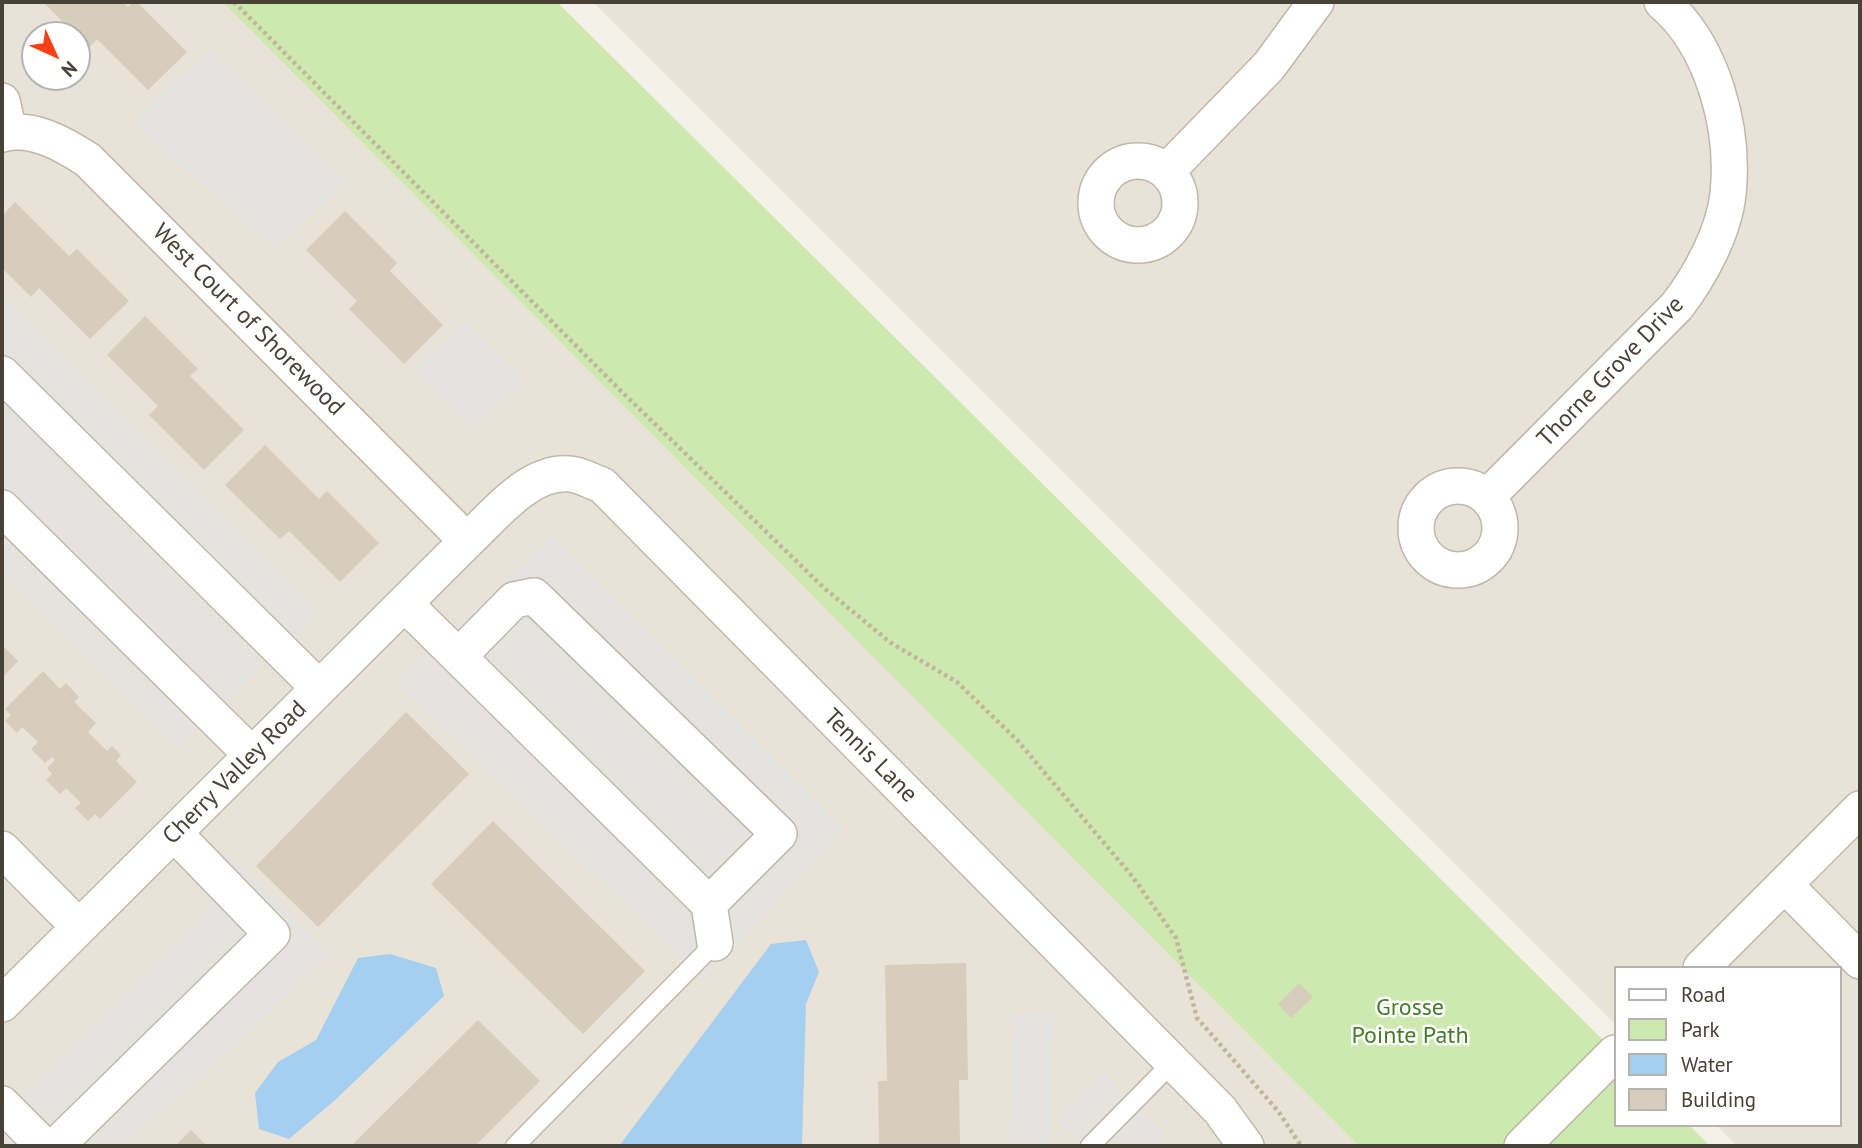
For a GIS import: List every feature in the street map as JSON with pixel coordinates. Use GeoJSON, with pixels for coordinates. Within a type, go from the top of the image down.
{"type":"FeatureCollection","features":[{"type":"Feature","properties":{"kind":"street"},"geometry":{"type":"LineString","coordinates":[[1167,171],[1269,66],[1316,2]]}},
{"type":"Feature","properties":{"kind":"street","name":"Thorne Grove Drive"},"geometry":{"type":"LineString","coordinates":[[1487,498],[1677,306],[1713,248],[1728,195],[1728,134],[1717,88],[1700,49],[1668,3]]}},
{"type":"Feature","properties":{"kind":"street","name":"West Court of Shorewood"},"geometry":{"type":"LineString","coordinates":[[4,123],[63,143],[88,160],[467,541]]}},
{"type":"Feature","properties":{"kind":"street"},"geometry":{"type":"LineString","coordinates":[[2,374],[319,688]]}},
{"type":"Feature","properties":{"kind":"street","name":"Tennis Lane"},"geometry":{"type":"LineString","coordinates":[[467,541],[527,485],[540,478],[574,474],[601,485],[1220,1110],[1246,1146]]}},
{"type":"Feature","properties":{"kind":"street"},"geometry":{"type":"LineString","coordinates":[[2,508],[252,755]]}},
{"type":"Feature","properties":{"kind":"street","name":"Cherry Valley Road"},"geometry":{"type":"LineString","coordinates":[[2,1004],[467,541]]}},
{"type":"Feature","properties":{"kind":"street"},"geometry":{"type":"LineString","coordinates":[[459,656],[514,600],[534,596],[779,834],[709,904]]}},
{"type":"Feature","properties":{"kind":"street"},"geometry":{"type":"LineString","coordinates":[[405,604],[709,904],[715,943]]}},
{"type":"Feature","properties":{"kind":"street"},"geometry":{"type":"LineString","coordinates":[[1703,966],[1860,809]]}},
{"type":"Feature","properties":{"kind":"street"},"geometry":{"type":"LineString","coordinates":[[56,1146],[272,934],[174,833]]}},
{"type":"Feature","properties":{"kind":"street"},"geometry":{"type":"LineString","coordinates":[[2,849],[79,927]]}},
{"type":"Feature","properties":{"kind":"street"},"geometry":{"type":"LineString","coordinates":[[1785,884],[1860,961]]}},
{"type":"Feature","properties":{"kind":"street"},"geometry":{"type":"LineString","coordinates":[[1522,1146],[1614,1054]]}},
{"type":"Feature","properties":{"kind":"street"},"geometry":{"type":"LineString","coordinates":[[2,1104],[44,1146]]}},
{"type":"Feature","properties":{"kind":"lane"},"geometry":{"type":"LineString","coordinates":[[515,1146],[715,943]]}},
{"type":"Feature","properties":{"kind":"lane"},"geometry":{"type":"LineString","coordinates":[[1090,1146],[1173,1062]]}},
{"type":"Feature","properties":{"kind":"path"},"geometry":{"type":"LineString","coordinates":[[234,2],[622,392],[824,588],[891,643],[957,682],[1017,740],[1132,876],[1175,938],[1197,1018],[1278,1111],[1301,1146]]}},
{"type":"Feature","properties":{"kind":"shaded area"},"geometry":{"type":"Polygon","coordinates":[[[2,2],[228,2],[1359,1146],[2,1146],[2,2]]]}},
{"type":"Feature","properties":{"kind":"shaded area"},"geometry":{"type":"Polygon","coordinates":[[[593,2],[1860,2],[1860,1146],[1737,1146],[1718,1127],[1841,1127],[1841,966],[1614,966],[1614,1023],[593,2]]]}},
{"type":"Feature","properties":{"kind":"shaded area"},"geometry":{"type":"Polygon","coordinates":[[[213,47],[346,181],[275,250],[133,122],[213,47]]]}},
{"type":"Feature","properties":{"kind":"shaded area"},"geometry":{"type":"Polygon","coordinates":[[[2,294],[319,611],[177,748],[2,573],[2,294]]]}},
{"type":"Feature","properties":{"kind":"shaded area"},"geometry":{"type":"Polygon","coordinates":[[[467,320],[526,381],[473,427],[415,370],[467,320]]]}},
{"type":"Feature","properties":{"kind":"shaded area"},"geometry":{"type":"Polygon","coordinates":[[[553,535],[844,828],[703,981],[395,681],[553,535]]]}},
{"type":"Feature","properties":{"kind":"shaded area"},"geometry":{"type":"Polygon","coordinates":[[[225,851],[331,956],[124,1146],[2,1146],[2,1114],[202,914],[225,851]]]}},
{"type":"Feature","properties":{"kind":"shaded area"},"geometry":{"type":"Polygon","coordinates":[[[1013,1014],[1053,1014],[1052,1146],[1008,1146],[1013,1014]]]}},
{"type":"Feature","properties":{"kind":"shaded area"},"geometry":{"type":"Polygon","coordinates":[[[1104,1074],[1166,1137],[1157,1146],[1085,1146],[1058,1120],[1104,1074]]]}},
{"type":"Feature","properties":{"kind":"green space","name":"Grosse Pointe Path"},"geometry":{"type":"Polygon","coordinates":[[[223,2],[557,2],[1614,1051],[1614,1127],[1691,1127],[1710,1146],[1359,1146],[223,2]]]}},
{"type":"Feature","properties":{"kind":"water"},"geometry":{"type":"Polygon","coordinates":[[[806,940],[819,972],[806,1004],[802,1146],[619,1146],[771,944],[806,940]]]}},
{"type":"Feature","properties":{"kind":"water"},"geometry":{"type":"Polygon","coordinates":[[[390,954],[436,968],[444,996],[334,1101],[289,1139],[259,1129],[255,1093],[278,1062],[316,1040],[358,958],[390,954]]]}},
{"type":"Feature","properties":{"kind":"building"},"geometry":{"type":"Polygon","coordinates":[[[43,2],[122,2],[128,7],[137,2],[187,52],[148,90],[97,39],[91,46],[91,21],[62,21],[43,2]]]}},
{"type":"Feature","properties":{"kind":"building"},"geometry":{"type":"Polygon","coordinates":[[[15,202],[69,256],[77,249],[129,301],[90,339],[39,288],[31,297],[2,268],[2,216],[15,202]]]}},
{"type":"Feature","properties":{"kind":"building"},"geometry":{"type":"Polygon","coordinates":[[[345,211],[397,263],[390,271],[443,325],[404,364],[349,309],[357,301],[306,250],[345,211]]]}},
{"type":"Feature","properties":{"kind":"building"},"geometry":{"type":"Polygon","coordinates":[[[145,316],[198,369],[190,376],[244,430],[204,470],[149,415],[158,406],[107,355],[145,316]]]}},
{"type":"Feature","properties":{"kind":"building"},"geometry":{"type":"Polygon","coordinates":[[[265,445],[319,499],[327,491],[379,543],[340,582],[289,531],[280,539],[225,485],[265,445]]]}},
{"type":"Feature","properties":{"kind":"building"},"geometry":{"type":"Polygon","coordinates":[[[2,645],[18,661],[2,678],[2,645]]]}},
{"type":"Feature","properties":{"kind":"building"},"geometry":{"type":"Polygon","coordinates":[[[43,671],[60,689],[66,683],[79,697],[74,702],[96,723],[88,732],[107,751],[112,746],[121,755],[116,761],[137,782],[100,819],[95,814],[88,821],[75,808],[81,803],[66,788],[60,794],[46,780],[52,774],[47,768],[55,760],[52,757],[45,763],[31,749],[38,742],[22,727],[17,733],[5,721],[11,715],[5,709],[43,671]]]}},
{"type":"Feature","properties":{"kind":"building"},"geometry":{"type":"Polygon","coordinates":[[[406,712],[469,774],[318,927],[256,866],[406,712]]]}},
{"type":"Feature","properties":{"kind":"building"},"geometry":{"type":"Polygon","coordinates":[[[493,821],[645,971],[583,1034],[431,884],[493,821]]]}},
{"type":"Feature","properties":{"kind":"building"},"geometry":{"type":"Polygon","coordinates":[[[966,963],[968,1080],[959,1080],[960,1146],[879,1146],[878,1081],[887,1081],[885,965],[966,963]]]}},
{"type":"Feature","properties":{"kind":"building"},"geometry":{"type":"Polygon","coordinates":[[[1299,983],[1313,997],[1291,1018],[1278,1004],[1299,983]]]}},
{"type":"Feature","properties":{"kind":"building"},"geometry":{"type":"Polygon","coordinates":[[[478,1020],[540,1081],[475,1146],[351,1146],[478,1020]]]}},
{"type":"Feature","properties":{"kind":"building"},"geometry":{"type":"Polygon","coordinates":[[[191,1130],[207,1146],[175,1146],[191,1130]]]}}]}
